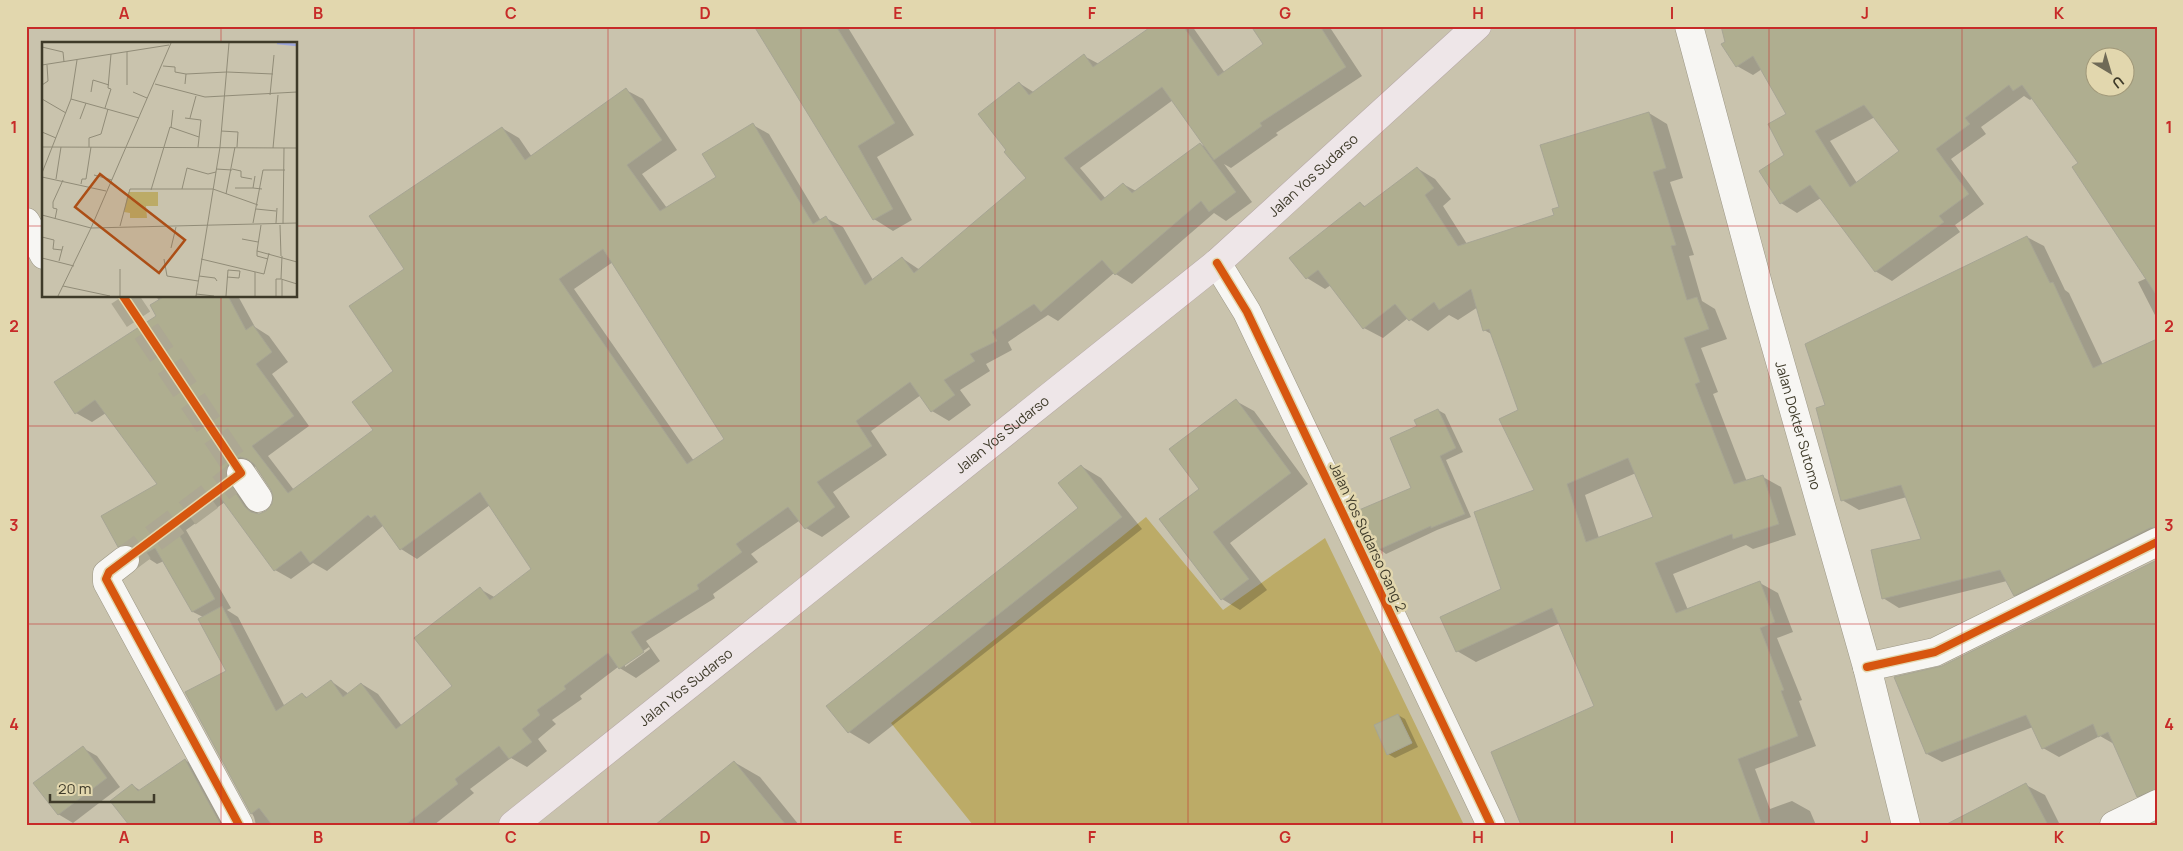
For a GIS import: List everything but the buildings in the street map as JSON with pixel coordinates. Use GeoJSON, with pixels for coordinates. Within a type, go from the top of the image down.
{"type":"FeatureCollection","features":[{"type":"Feature","properties":{"kind":"highway","name":"Jalan Yos Sudarso"},"geometry":{"type":"LineString","coordinates":[[513,825],[1218,263],[1477,26]]}},
{"type":"Feature","properties":{"kind":"street","name":"Jalan Dokter Sutomo"},"geometry":{"type":"LineString","coordinates":[[1688,26],[1761,295],[1867,666],[1906,825]]}},
{"type":"Feature","properties":{"kind":"street"},"geometry":{"type":"LineString","coordinates":[[26,222],[42,251]]}},
{"type":"Feature","properties":{"kind":"street","name":"Jalan Yos Sudarso Gang 2"},"geometry":{"type":"LineString","coordinates":[[1218,263],[1247,312],[1491,825]]}},
{"type":"Feature","properties":{"kind":"street"},"geometry":{"type":"LineString","coordinates":[[241,474],[258,498]]}},
{"type":"Feature","properties":{"kind":"street"},"geometry":{"type":"LineString","coordinates":[[1867,666],[1935,652],[2157,542]]}},
{"type":"Feature","properties":{"kind":"street"},"geometry":{"type":"LineString","coordinates":[[125,560],[107,574],[107,582],[239,825]]}},
{"type":"Feature","properties":{"kind":"street"},"geometry":{"type":"LineString","coordinates":[[2114,825],[2157,804]]}},
{"type":"Feature","properties":{"kind":"shaded area"},"geometry":{"type":"Polygon","coordinates":[[[1146,517],[1223,610],[1325,538],[1464,825],[973,825],[891,723],[1146,517]]]}},
{"type":"Feature","properties":{"kind":"tunnel"},"geometry":{"type":"LineString","coordinates":[[124,298],[241,473],[125,560]]}},
{"type":"Feature","properties":{"kind":"cycle path"},"geometry":{"type":"LineString","coordinates":[[1217,263],[1247,312],[1491,825]]}},
{"type":"Feature","properties":{"kind":"cycle path"},"geometry":{"type":"LineString","coordinates":[[124,298],[241,473],[109,572],[106,579],[239,825]]}},
{"type":"Feature","properties":{"kind":"cycle path"},"geometry":{"type":"LineString","coordinates":[[1867,667],[1935,652],[2157,542]]}}]}
